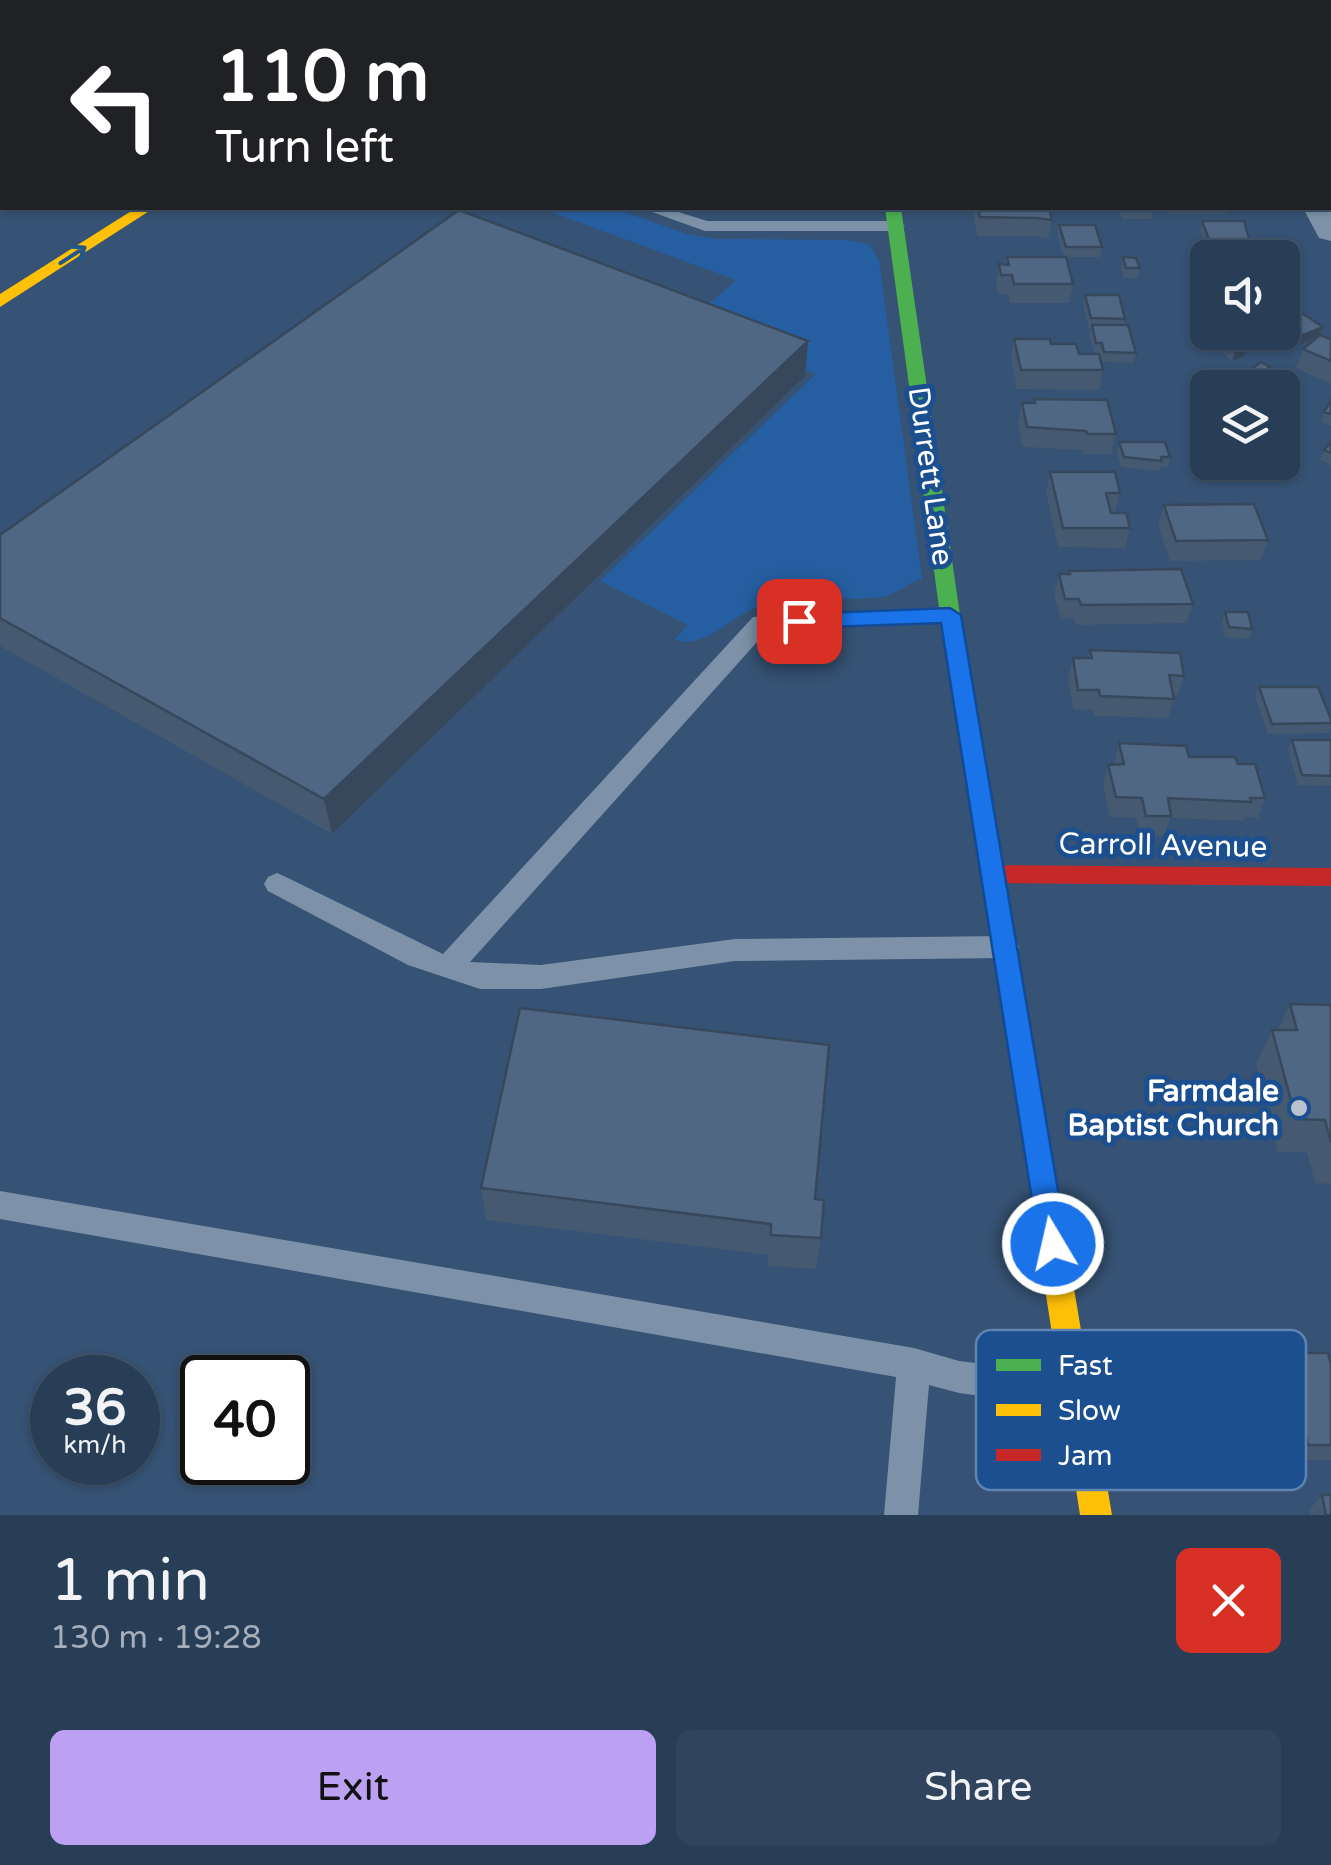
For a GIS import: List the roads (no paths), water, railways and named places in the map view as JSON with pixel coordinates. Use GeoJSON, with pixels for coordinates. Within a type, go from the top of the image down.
{"type":"FeatureCollection","features":[{"type":"Feature","properties":{"kind":"main road"},"geometry":{"type":"LineString","coordinates":[[0,302],[143,210]]}},
{"type":"Feature","properties":{"kind":"main road","name":"Durrett Lane"},"geometry":{"type":"LineString","coordinates":[[894,217],[950,615],[1067,1330]]}},
{"type":"Feature","properties":{"kind":"main road","name":"Carroll Avenue"},"geometry":{"type":"LineString","coordinates":[[994,874],[1331,876]]}},
{"type":"Feature","properties":{"kind":"main road","name":"Durrett Lane"},"geometry":{"type":"LineString","coordinates":[[1092,1490],[1096,1515]]}},
{"type":"Feature","properties":{"kind":"lane"},"geometry":{"type":"LineString","coordinates":[[656,210],[705,226],[894,217]]}},
{"type":"Feature","properties":{"kind":"lane"},"geometry":{"type":"LineString","coordinates":[[448,967],[761,623],[950,615]]}},
{"type":"Feature","properties":{"kind":"lane"},"geometry":{"type":"LineString","coordinates":[[277,884],[418,958],[480,977],[541,977],[735,950],[1005,947]]}},
{"type":"Feature","properties":{"kind":"lane"},"geometry":{"type":"LineString","coordinates":[[0,1205],[914,1364],[976,1380]]}},
{"type":"Feature","properties":{"kind":"lane"},"geometry":{"type":"LineString","coordinates":[[901,1515],[914,1364]]}},
{"type":"Feature","properties":{"kind":"place","name":"Farmdale Baptist Church"},"geometry":{"type":"Point","coordinates":[1299,1108]}}]}
